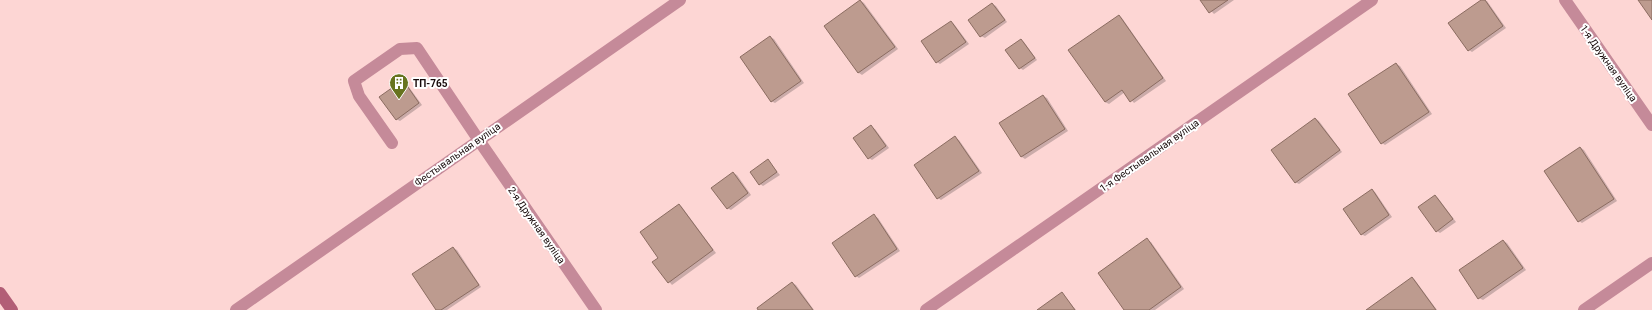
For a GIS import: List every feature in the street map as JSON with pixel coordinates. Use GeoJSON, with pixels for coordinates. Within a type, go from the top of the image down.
{"type":"FeatureCollection","features":[{"type":"Feature","properties":{"kind":"street","name":"Фестывальная вуліца"},"geometry":{"type":"LineString","coordinates":[[236,310],[478,139],[680,0]]}},
{"type":"Feature","properties":{"kind":"street","name":"1-я Фестывальная вуліца"},"geometry":{"type":"LineString","coordinates":[[926,310],[1372,0]]}},
{"type":"Feature","properties":{"kind":"street","name":"1-я Дружная вуліца"},"geometry":{"type":"LineString","coordinates":[[1565,0],[1652,125]]}},
{"type":"Feature","properties":{"kind":"street","name":"2-я Дружная вуліца"},"geometry":{"type":"LineString","coordinates":[[392,143],[358,96],[354,81],[400,49],[417,48],[596,310]]}},
{"type":"Feature","properties":{"kind":"street"},"geometry":{"type":"LineString","coordinates":[[1584,310],[1652,264]]}},
{"type":"Feature","properties":{"kind":"street"},"geometry":{"type":"LineString","coordinates":[[0,293],[12,310]]}},
{"type":"Feature","properties":{"kind":"building"},"geometry":{"type":"Polygon","coordinates":[[[860,0],[895,47],[858,73],[824,26],[860,0]]]}},
{"type":"Feature","properties":{"kind":"building"},"geometry":{"type":"Polygon","coordinates":[[[1200,0],[1228,0],[1209,13],[1200,0]]]}},
{"type":"Feature","properties":{"kind":"building"},"geometry":{"type":"Polygon","coordinates":[[[1481,0],[1485,0],[1503,26],[1468,51],[1448,23],[1481,0]]]}},
{"type":"Feature","properties":{"kind":"building"},"geometry":{"type":"Polygon","coordinates":[[[1638,0],[1652,0],[1652,20],[1638,0]]]}},
{"type":"Feature","properties":{"kind":"building"},"geometry":{"type":"Polygon","coordinates":[[[992,3],[1005,20],[980,37],[968,20],[992,3]]]}},
{"type":"Feature","properties":{"kind":"building"},"geometry":{"type":"Polygon","coordinates":[[[1119,15],[1163,78],[1130,102],[1122,90],[1105,102],[1068,50],[1119,15]]]}},
{"type":"Feature","properties":{"kind":"building"},"geometry":{"type":"Polygon","coordinates":[[[951,21],[966,42],[936,63],[921,41],[951,21]]]}},
{"type":"Feature","properties":{"kind":"building"},"geometry":{"type":"Polygon","coordinates":[[[770,36],[801,81],[771,102],[740,57],[770,36]]]}},
{"type":"Feature","properties":{"kind":"building"},"geometry":{"type":"Polygon","coordinates":[[[1021,39],[1035,58],[1019,69],[1005,50],[1021,39]]]}},
{"type":"Feature","properties":{"kind":"building"},"geometry":{"type":"Polygon","coordinates":[[[1396,63],[1429,112],[1381,144],[1348,94],[1396,63]]]}},
{"type":"Feature","properties":{"kind":"building","name":"ТП-765"},"geometry":{"type":"Polygon","coordinates":[[[403,80],[419,103],[396,120],[379,97],[403,80]]]}},
{"type":"Feature","properties":{"kind":"building"},"geometry":{"type":"Polygon","coordinates":[[[1043,95],[1065,129],[1021,157],[999,123],[1043,95]]]}},
{"type":"Feature","properties":{"kind":"building"},"geometry":{"type":"Polygon","coordinates":[[[1315,118],[1340,150],[1295,183],[1271,150],[1315,118]]]}},
{"type":"Feature","properties":{"kind":"building"},"geometry":{"type":"Polygon","coordinates":[[[871,125],[886,146],[868,159],[853,138],[871,125]]]}},
{"type":"Feature","properties":{"kind":"building"},"geometry":{"type":"Polygon","coordinates":[[[955,136],[979,171],[937,199],[914,165],[955,136]]]}},
{"type":"Feature","properties":{"kind":"building"},"geometry":{"type":"Polygon","coordinates":[[[1580,147],[1614,199],[1578,222],[1544,171],[1580,147]]]}},
{"type":"Feature","properties":{"kind":"building"},"geometry":{"type":"Polygon","coordinates":[[[768,159],[777,172],[759,185],[750,172],[768,159]]]}},
{"type":"Feature","properties":{"kind":"building"},"geometry":{"type":"Polygon","coordinates":[[[733,172],[748,193],[727,209],[711,188],[733,172]]]}},
{"type":"Feature","properties":{"kind":"building"},"geometry":{"type":"Polygon","coordinates":[[[1372,189],[1389,215],[1361,235],[1343,209],[1372,189]]]}},
{"type":"Feature","properties":{"kind":"building"},"geometry":{"type":"Polygon","coordinates":[[[1435,195],[1453,219],[1436,232],[1418,207],[1435,195]]]}},
{"type":"Feature","properties":{"kind":"building"},"geometry":{"type":"Polygon","coordinates":[[[679,204],[713,250],[668,283],[652,262],[658,258],[640,232],[679,204]]]}},
{"type":"Feature","properties":{"kind":"building"},"geometry":{"type":"Polygon","coordinates":[[[874,214],[897,249],[855,277],[832,243],[874,214]]]}},
{"type":"Feature","properties":{"kind":"building"},"geometry":{"type":"Polygon","coordinates":[[[1147,238],[1181,287],[1149,310],[1124,310],[1098,273],[1147,238]]]}},
{"type":"Feature","properties":{"kind":"building"},"geometry":{"type":"Polygon","coordinates":[[[1503,240],[1523,268],[1478,299],[1459,270],[1503,240]]]}},
{"type":"Feature","properties":{"kind":"building"},"geometry":{"type":"Polygon","coordinates":[[[453,247],[479,285],[441,310],[436,310],[412,274],[453,247]]]}},
{"type":"Feature","properties":{"kind":"building"},"geometry":{"type":"Polygon","coordinates":[[[1412,277],[1436,310],[1366,310],[1412,277]]]}},
{"type":"Feature","properties":{"kind":"building"},"geometry":{"type":"Polygon","coordinates":[[[792,282],[813,310],[758,310],[757,308],[792,282]]]}},
{"type":"Feature","properties":{"kind":"building"},"geometry":{"type":"Polygon","coordinates":[[[1062,292],[1075,310],[1037,310],[1062,292]]]}},
{"type":"Feature","properties":{"kind":"place","name":"ТП-765"},"geometry":{"type":"Point","coordinates":[399,100]}}]}
